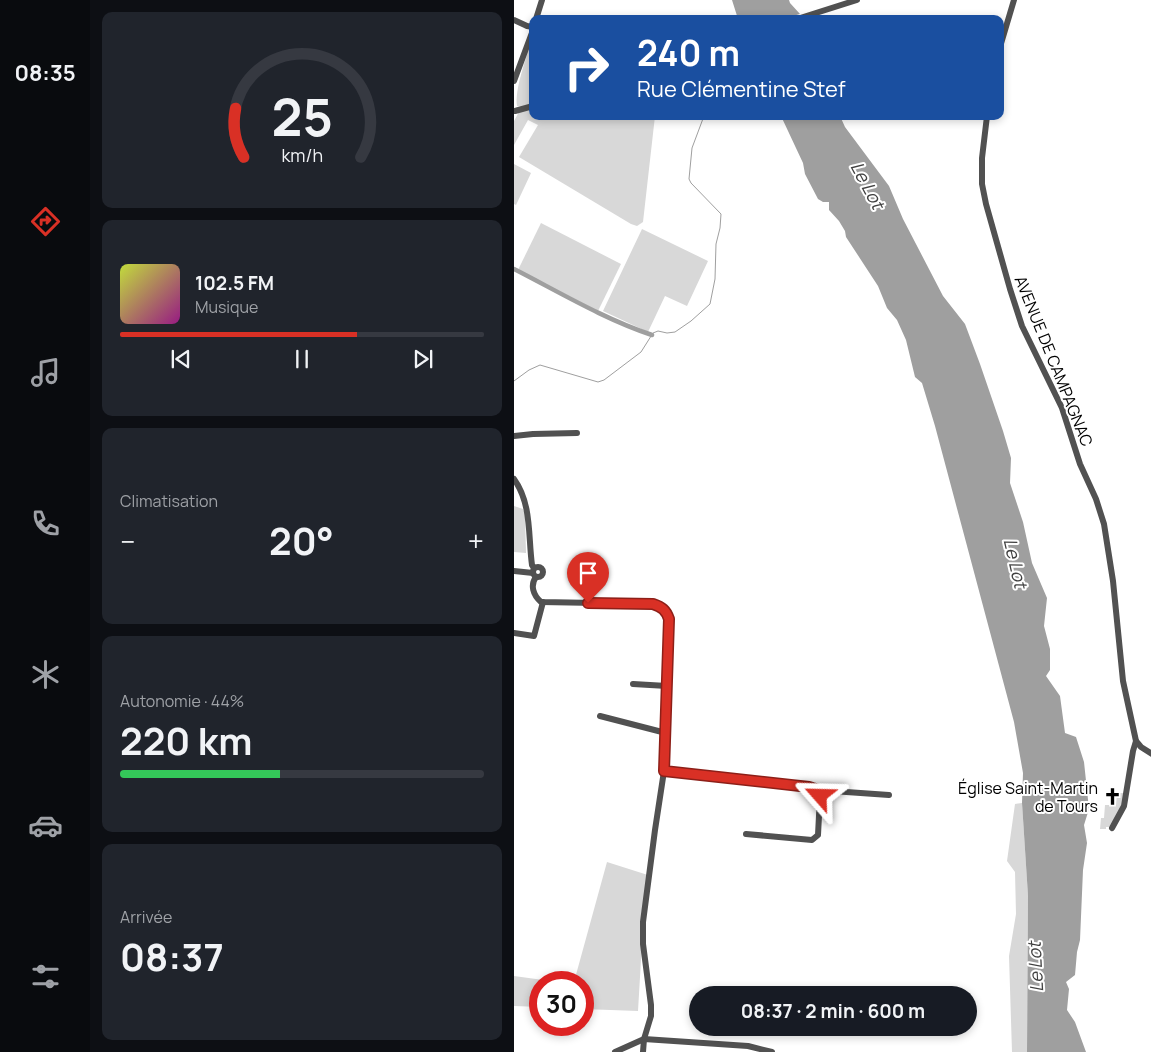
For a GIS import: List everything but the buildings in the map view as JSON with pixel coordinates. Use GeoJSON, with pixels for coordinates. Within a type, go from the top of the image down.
{"type":"FeatureCollection","features":[{"type":"Feature","properties":{"kind":"street"},"geometry":{"type":"LineString","coordinates":[[537,15],[542,0]]}},
{"type":"Feature","properties":{"kind":"street"},"geometry":{"type":"LineString","coordinates":[[808,15],[857,0]]}},
{"type":"Feature","properties":{"kind":"street"},"geometry":{"type":"LineString","coordinates":[[1004,34],[1014,0]]}},
{"type":"Feature","properties":{"kind":"street"},"geometry":{"type":"LineString","coordinates":[[514,20],[529,27]]}},
{"type":"Feature","properties":{"kind":"street"},"geometry":{"type":"LineString","coordinates":[[514,82],[529,39]]}},
{"type":"Feature","properties":{"kind":"street"},"geometry":{"type":"LineString","coordinates":[[514,112],[529,107]]}},
{"type":"Feature","properties":{"kind":"street","name":"AVENUE DE CAMPAGNAC"},"geometry":{"type":"LineString","coordinates":[[987,120],[982,158],[982,184],[986,204],[1005,274],[1022,326],[1062,408],[1080,464],[1096,499],[1104,524],[1113,581],[1123,681],[1136,741]]}},
{"type":"Feature","properties":{"kind":"street"},"geometry":{"type":"LineString","coordinates":[[514,436],[576,433]]}},
{"type":"Feature","properties":{"kind":"street"},"geometry":{"type":"LineString","coordinates":[[514,479],[527,507],[534,573],[533,591],[538,599],[543,602],[653,604],[659,606],[667,613],[669,619],[664,771],[643,922],[643,944],[651,1005],[651,1016],[644,1039],[643,1052]]}},
{"type":"Feature","properties":{"kind":"street"},"geometry":{"type":"LineString","coordinates":[[514,571],[534,573]]}},
{"type":"Feature","properties":{"kind":"street"},"geometry":{"type":"LineString","coordinates":[[514,633],[534,636],[543,602]]}},
{"type":"Feature","properties":{"kind":"street"},"geometry":{"type":"LineString","coordinates":[[633,684],[668,686]]}},
{"type":"Feature","properties":{"kind":"street"},"geometry":{"type":"LineString","coordinates":[[600,716],[666,733]]}},
{"type":"Feature","properties":{"kind":"street"},"geometry":{"type":"LineString","coordinates":[[1112,828],[1124,806],[1132,751],[1136,741],[1151,754]]}},
{"type":"Feature","properties":{"kind":"street"},"geometry":{"type":"LineString","coordinates":[[664,771],[809,787],[818,790],[889,795]]}},
{"type":"Feature","properties":{"kind":"street"},"geometry":{"type":"LineString","coordinates":[[746,834],[812,840],[818,835],[820,796],[818,790]]}},
{"type":"Feature","properties":{"kind":"street"},"geometry":{"type":"LineString","coordinates":[[615,1052],[644,1039],[748,1046],[772,1052]]}},
{"type":"Feature","properties":{"kind":"shaded area"},"geometry":{"type":"Polygon","coordinates":[[[529,50],[529,104],[521,107],[517,106],[517,91],[529,50]]]}},
{"type":"Feature","properties":{"kind":"shaded area"},"geometry":{"type":"Polygon","coordinates":[[[529,107],[529,120],[655,120],[643,222],[637,226],[631,224],[519,157],[538,125],[528,120],[514,145],[514,121],[520,110],[529,107]]]}},
{"type":"Feature","properties":{"kind":"shaded area"},"geometry":{"type":"Polygon","coordinates":[[[514,164],[531,173],[516,205],[514,204],[514,164]]]}},
{"type":"Feature","properties":{"kind":"shaded area"},"geometry":{"type":"Polygon","coordinates":[[[541,223],[621,264],[598,311],[518,270],[541,223]]]}},
{"type":"Feature","properties":{"kind":"shaded area"},"geometry":{"type":"Polygon","coordinates":[[[642,229],[708,261],[687,306],[665,296],[648,332],[603,311],[642,229]]]}},
{"type":"Feature","properties":{"kind":"shaded area"},"geometry":{"type":"Polygon","coordinates":[[[514,506],[523,509],[525,514],[526,553],[514,552],[514,506]]]}},
{"type":"Feature","properties":{"kind":"shaded area"},"geometry":{"type":"Polygon","coordinates":[[[1117,793],[1124,793],[1122,807],[1109,827],[1100,829],[1101,818],[1104,818],[1105,805],[1116,805],[1117,793]]]}},
{"type":"Feature","properties":{"kind":"shaded area"},"geometry":{"type":"Polygon","coordinates":[[[1022,803],[1028,896],[1027,1052],[1012,1052],[1009,956],[1016,914],[1015,872],[1007,861],[1015,804],[1022,803]]]}},
{"type":"Feature","properties":{"kind":"shaded area"},"geometry":{"type":"Polygon","coordinates":[[[607,862],[651,876],[643,926],[638,1011],[594,1009],[594,971],[577,971],[607,862]]]}},
{"type":"Feature","properties":{"kind":"shaded area"},"geometry":{"type":"Polygon","coordinates":[[[514,976],[529,978],[529,1007],[514,1006],[514,976]]]}},
{"type":"Feature","properties":{"kind":"water"},"geometry":{"type":"Polygon","coordinates":[[[732,0],[789,0],[800,14],[796,15],[737,15],[732,0]]]}},
{"type":"Feature","properties":{"kind":"water","name":"Le Lot"},"geometry":{"type":"Polygon","coordinates":[[[783,120],[842,120],[889,186],[903,219],[943,296],[965,324],[1003,431],[1011,458],[1010,483],[1023,522],[1032,563],[1047,598],[1044,626],[1050,649],[1050,670],[1046,676],[1060,696],[1065,733],[1076,737],[1084,762],[1089,809],[1084,825],[1087,843],[1083,870],[1080,940],[1075,975],[1066,982],[1069,989],[1067,1010],[1075,1022],[1086,1052],[1027,1052],[1028,896],[1022,803],[1023,773],[1014,722],[935,426],[922,383],[915,377],[906,340],[897,320],[887,308],[878,286],[846,237],[839,221],[829,210],[829,202],[823,202],[818,199],[805,174],[803,163],[783,120]]]}},
{"type":"Feature","properties":{"kind":"waterway"},"geometry":{"type":"LineString","coordinates":[[514,381],[529,370],[540,365],[598,382],[604,380],[641,352],[653,333],[658,331],[675,332],[710,304],[715,279],[716,244],[721,214],[689,179],[692,148],[702,120]]}},
{"type":"Feature","properties":{"kind":"waterway"},"geometry":{"type":"LineString","coordinates":[[514,269],[599,313],[652,335]]}},
{"type":"Feature","properties":{"kind":"place","name":"Église Saint-Martin de Tours"},"geometry":{"type":"Point","coordinates":[1112,797]}},
{"type":"Feature","properties":{"kind":"route"},"geometry":{"type":"LineString","coordinates":[[588,603],[653,604],[664,609],[667,613],[669,619],[664,771],[809,787],[818,790],[820,796]]}}]}
